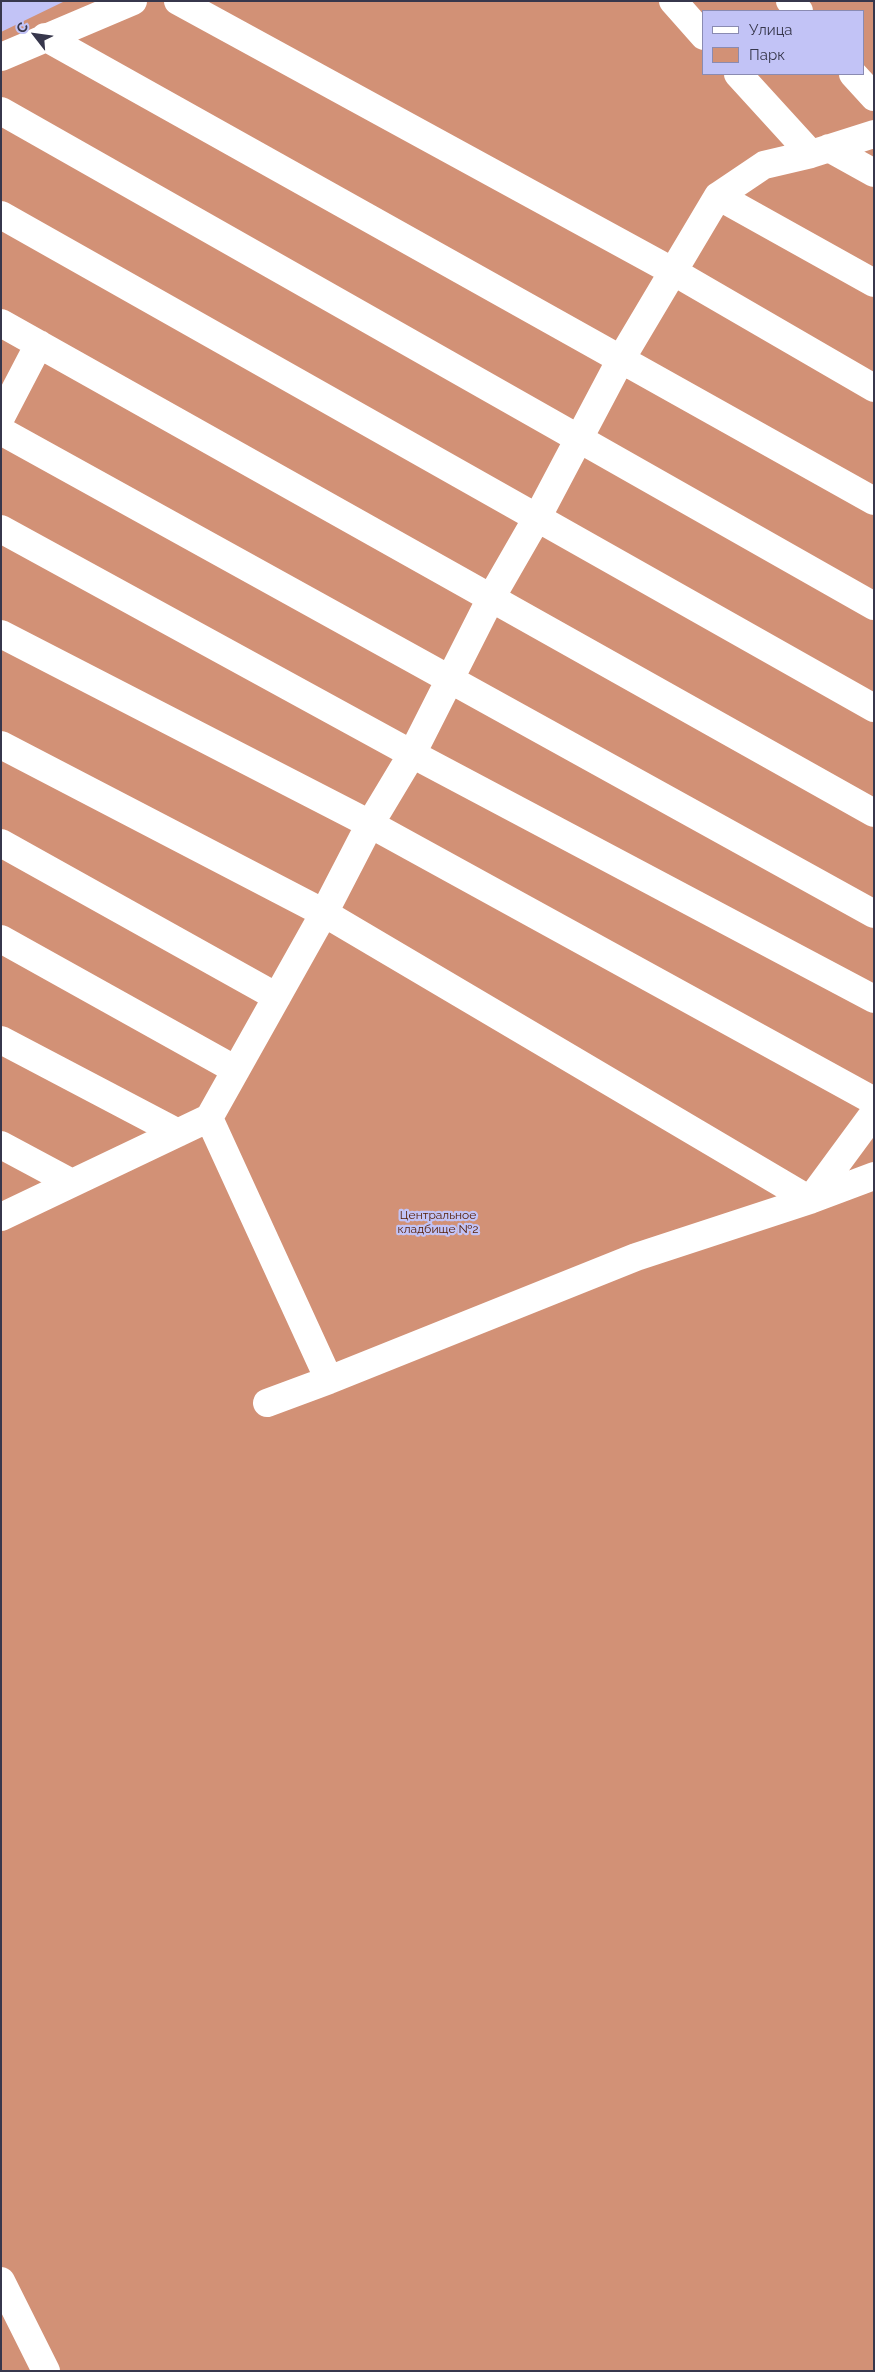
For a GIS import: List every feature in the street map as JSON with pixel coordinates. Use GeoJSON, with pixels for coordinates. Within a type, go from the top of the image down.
{"type":"FeatureCollection","features":[{"type":"Feature","properties":{"kind":"lane"},"geometry":{"type":"LineString","coordinates":[[1,57],[133,1]]}},
{"type":"Feature","properties":{"kind":"lane"},"geometry":{"type":"LineString","coordinates":[[178,1],[674,272],[874,388]]}},
{"type":"Feature","properties":{"kind":"lane"},"geometry":{"type":"LineString","coordinates":[[673,1],[702,34]]}},
{"type":"Feature","properties":{"kind":"lane"},"geometry":{"type":"LineString","coordinates":[[45,37],[874,501]]}},
{"type":"Feature","properties":{"kind":"lane"},"geometry":{"type":"LineString","coordinates":[[739,75],[820,151],[874,173]]}},
{"type":"Feature","properties":{"kind":"lane"},"geometry":{"type":"LineString","coordinates":[[854,75],[874,98]]}},
{"type":"Feature","properties":{"kind":"lane"},"geometry":{"type":"LineString","coordinates":[[1,111],[874,606]]}},
{"type":"Feature","properties":{"kind":"lane"},"geometry":{"type":"LineString","coordinates":[[1,1217],[209,1118],[324,913],[370,824],[412,754],[449,679],[621,359],[718,196],[764,165],[820,151],[874,134]]}},
{"type":"Feature","properties":{"kind":"lane"},"geometry":{"type":"LineString","coordinates":[[718,196],[874,283]]}},
{"type":"Feature","properties":{"kind":"lane"},"geometry":{"type":"LineString","coordinates":[[1,215],[874,708]]}},
{"type":"Feature","properties":{"kind":"lane"},"geometry":{"type":"LineString","coordinates":[[1,323],[874,813]]}},
{"type":"Feature","properties":{"kind":"lane"},"geometry":{"type":"LineString","coordinates":[[1,418],[39,344]]}},
{"type":"Feature","properties":{"kind":"lane"},"geometry":{"type":"LineString","coordinates":[[1,431],[874,914]]}},
{"type":"Feature","properties":{"kind":"lane"},"geometry":{"type":"LineString","coordinates":[[1,529],[412,754],[874,999]]}},
{"type":"Feature","properties":{"kind":"lane"},"geometry":{"type":"LineString","coordinates":[[1,634],[370,824],[874,1100]]}},
{"type":"Feature","properties":{"kind":"lane"},"geometry":{"type":"LineString","coordinates":[[1,745],[324,913],[810,1200]]}},
{"type":"Feature","properties":{"kind":"lane"},"geometry":{"type":"LineString","coordinates":[[1,843],[277,997]]}},
{"type":"Feature","properties":{"kind":"lane"},"geometry":{"type":"LineString","coordinates":[[1,939],[236,1070]]}},
{"type":"Feature","properties":{"kind":"lane"},"geometry":{"type":"LineString","coordinates":[[1,1040],[178,1133]]}},
{"type":"Feature","properties":{"kind":"lane"},"geometry":{"type":"LineString","coordinates":[[810,1200],[874,1113]]}},
{"type":"Feature","properties":{"kind":"lane"},"geometry":{"type":"LineString","coordinates":[[209,1118],[329,1380]]}},
{"type":"Feature","properties":{"kind":"lane"},"geometry":{"type":"LineString","coordinates":[[1,1146],[72,1183]]}},
{"type":"Feature","properties":{"kind":"lane"},"geometry":{"type":"LineString","coordinates":[[267,1403],[636,1258],[810,1200],[874,1176]]}},
{"type":"Feature","properties":{"kind":"lane"},"geometry":{"type":"LineString","coordinates":[[1,2281],[46,2371]]}},
{"type":"Feature","properties":{"kind":"green space","name":"Центральное кладбище №2"},"geometry":{"type":"Polygon","coordinates":[[[65,1],[874,1],[874,2371],[1,2371],[1,32],[65,1]]]}}]}
